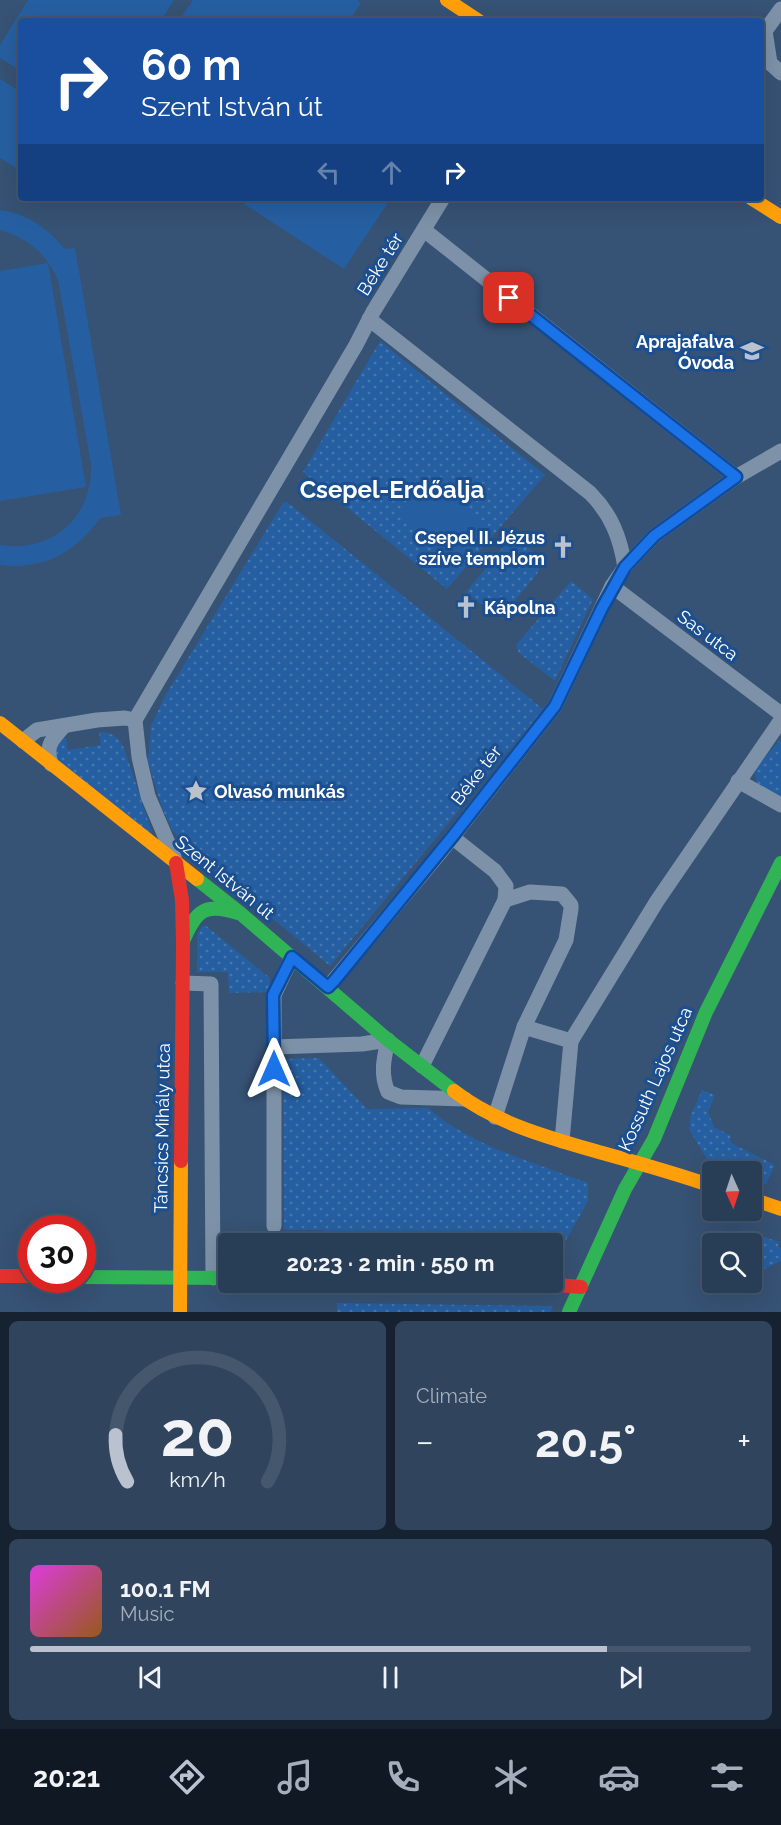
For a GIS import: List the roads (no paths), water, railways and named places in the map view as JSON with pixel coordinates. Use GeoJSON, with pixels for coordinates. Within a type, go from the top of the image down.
{"type":"FeatureCollection","features":[{"type":"Feature","properties":{"kind":"street"},"geometry":{"type":"LineString","coordinates":[[447,0],[474,18]]}},
{"type":"Feature","properties":{"kind":"street"},"geometry":{"type":"LineString","coordinates":[[781,9],[765,31],[770,63],[781,74]]}},
{"type":"Feature","properties":{"kind":"street","name":"Béke tér"},"geometry":{"type":"LineString","coordinates":[[135,720],[356,345],[369,319],[441,201]]}},
{"type":"Feature","properties":{"kind":"street"},"geometry":{"type":"LineString","coordinates":[[756,201],[781,217]]}},
{"type":"Feature","properties":{"kind":"street","name":"Béke tér"},"geometry":{"type":"LineString","coordinates":[[424,230],[736,477]]}},
{"type":"Feature","properties":{"kind":"street","name":"Béke tér"},"geometry":{"type":"LineString","coordinates":[[369,319],[590,493],[614,524],[622,546],[625,567]]}},
{"type":"Feature","properties":{"kind":"street","name":"Béke tér"},"geometry":{"type":"LineString","coordinates":[[328,987],[452,837],[555,706],[612,586],[625,567],[654,536],[736,477],[781,451]]}},
{"type":"Feature","properties":{"kind":"street","name":"Sas utca"},"geometry":{"type":"LineString","coordinates":[[612,586],[781,714]]}},
{"type":"Feature","properties":{"kind":"street"},"geometry":{"type":"LineString","coordinates":[[23,741],[36,730],[106,719],[135,720],[139,757],[148,796],[176,863]]}},
{"type":"Feature","properties":{"kind":"street"},"geometry":{"type":"LineString","coordinates":[[562,1141],[571,1041],[657,901],[781,720]]}},
{"type":"Feature","properties":{"kind":"street","name":"Szent István út"},"geometry":{"type":"LineString","coordinates":[[0,723],[240,913],[388,1040],[465,1099],[495,1117],[562,1141],[702,1183]]}},
{"type":"Feature","properties":{"kind":"street"},"geometry":{"type":"LineString","coordinates":[[51,765],[47,752],[51,740],[64,726]]}},
{"type":"Feature","properties":{"kind":"street"},"geometry":{"type":"LineString","coordinates":[[738,781],[781,805]]}},
{"type":"Feature","properties":{"kind":"street"},"geometry":{"type":"LineString","coordinates":[[422,1066],[505,900],[506,886],[495,871],[452,837]]}},
{"type":"Feature","properties":{"kind":"street","name":"Táncsics Mihály utca"},"geometry":{"type":"LineString","coordinates":[[176,863],[182,900],[183,944],[180,1312]]}},
{"type":"Feature","properties":{"kind":"street","name":"Kossuth Lajos utca"},"geometry":{"type":"LineString","coordinates":[[570,1312],[625,1189],[654,1139],[706,1012],[781,863]]}},
{"type":"Feature","properties":{"kind":"street"},"geometry":{"type":"LineString","coordinates":[[495,1117],[524,1027],[566,940],[571,905],[562,894],[552,892],[530,892],[505,900]]}},
{"type":"Feature","properties":{"kind":"street","name":"Táncsics Mihály utca"},"geometry":{"type":"LineString","coordinates":[[183,944],[192,920],[203,909],[221,907],[240,913]]}},
{"type":"Feature","properties":{"kind":"street"},"geometry":{"type":"LineString","coordinates":[[274,1226],[273,995],[292,957]]}},
{"type":"Feature","properties":{"kind":"street"},"geometry":{"type":"LineString","coordinates":[[183,984],[211,984],[219,1233]]}},
{"type":"Feature","properties":{"kind":"street"},"geometry":{"type":"LineString","coordinates":[[524,1027],[571,1041]]}},
{"type":"Feature","properties":{"kind":"street"},"geometry":{"type":"LineString","coordinates":[[274,1047],[362,1044],[388,1040],[383,1061],[383,1082],[388,1092],[401,1097],[465,1099]]}},
{"type":"Feature","properties":{"kind":"street"},"geometry":{"type":"LineString","coordinates":[[762,1202],[781,1209]]}},
{"type":"Feature","properties":{"kind":"street"},"geometry":{"type":"LineString","coordinates":[[0,1276],[18,1276]]}},
{"type":"Feature","properties":{"kind":"street"},"geometry":{"type":"LineString","coordinates":[[96,1277],[218,1278]]}},
{"type":"Feature","properties":{"kind":"street"},"geometry":{"type":"LineString","coordinates":[[563,1285],[581,1287]]}},
{"type":"Feature","properties":{"kind":"place","name":"Aprajafalva Óvoda"},"geometry":{"type":"Point","coordinates":[752,351]}},
{"type":"Feature","properties":{"kind":"place","name":"Csepel II. Jézus szíve templom"},"geometry":{"type":"Point","coordinates":[563,547]}},
{"type":"Feature","properties":{"kind":"place","name":"Kápolna"},"geometry":{"type":"Point","coordinates":[466,607]}},
{"type":"Feature","properties":{"kind":"place","name":"Olvasó munkás"},"geometry":{"type":"Point","coordinates":[196,791]}},
{"type":"Feature","properties":{"kind":"district","name":"Csepel-Erdőalja"},"geometry":{"type":"Point","coordinates":[392,489]}}]}
